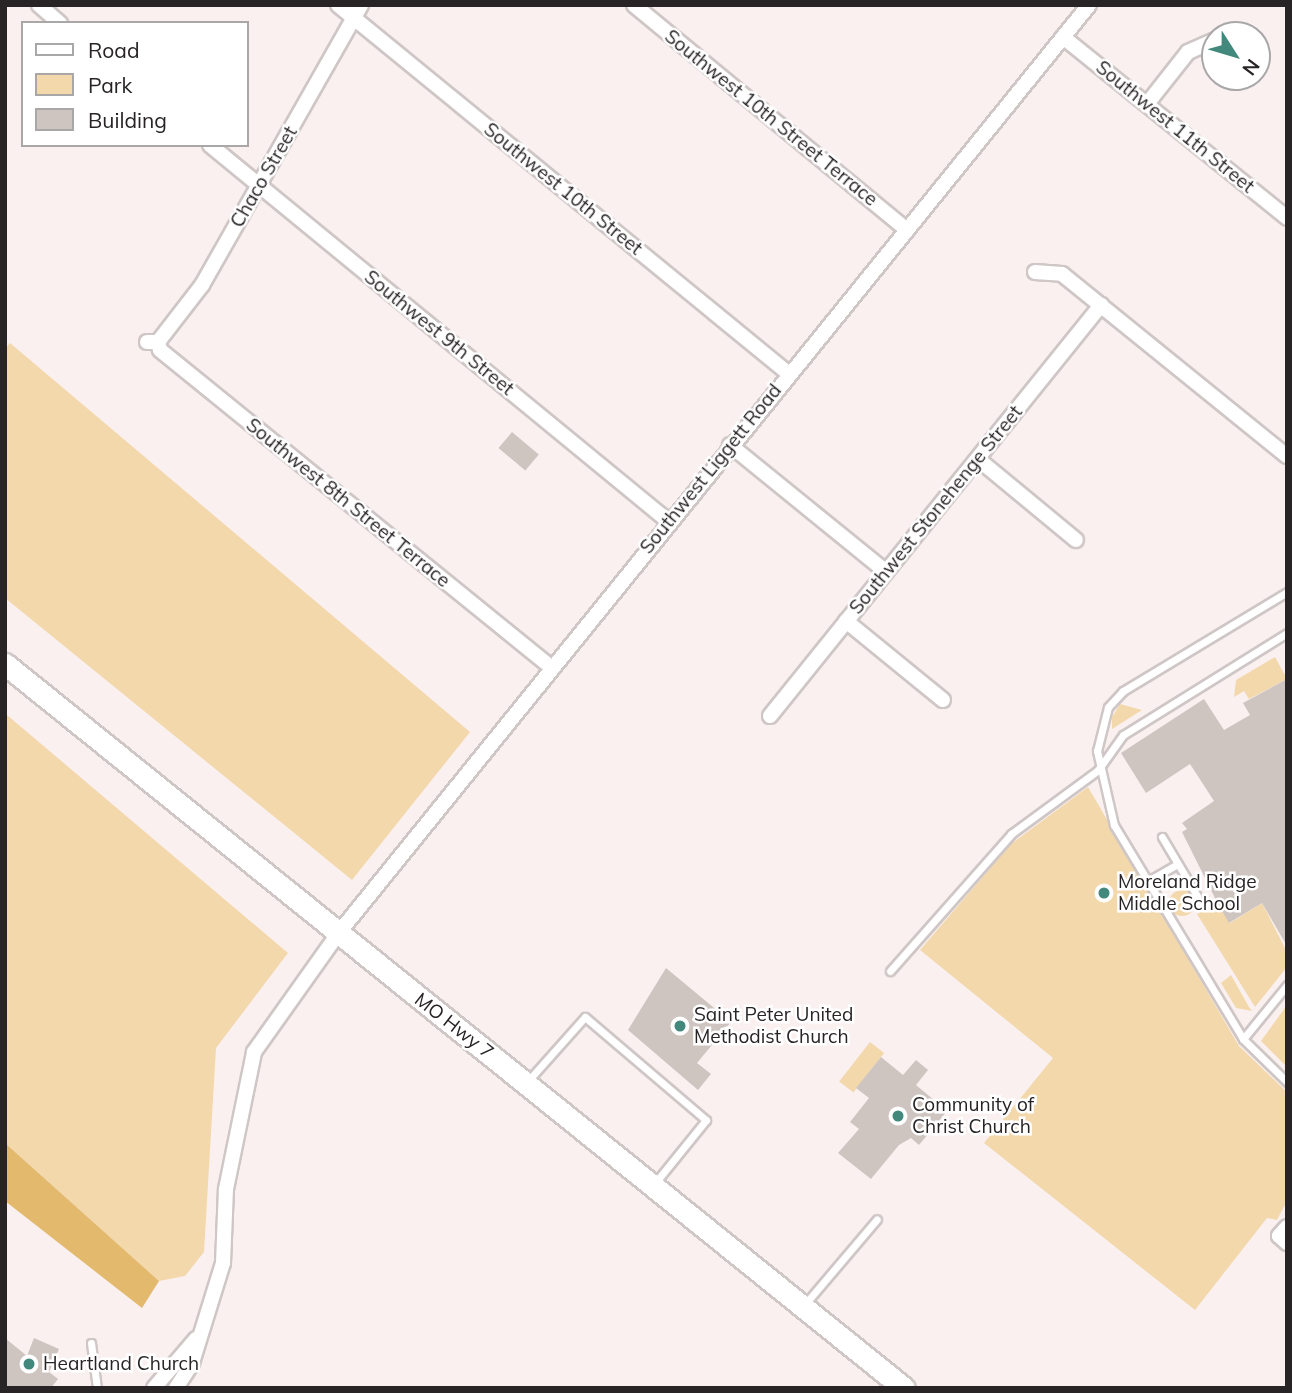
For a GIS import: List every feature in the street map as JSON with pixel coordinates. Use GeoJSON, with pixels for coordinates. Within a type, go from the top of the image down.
{"type":"FeatureCollection","features":[{"type":"Feature","properties":{"kind":"main road","name":"MO Hwy 7"},"geometry":{"type":"LineString","coordinates":[[5,663],[337,935],[527,1082],[904,1388]]}},
{"type":"Feature","properties":{"kind":"street"},"geometry":{"type":"LineString","coordinates":[[39,5],[58,21]]}},
{"type":"Feature","properties":{"kind":"street","name":"Southwest 10th Street"},"geometry":{"type":"LineString","coordinates":[[338,5],[357,11],[789,373]]}},
{"type":"Feature","properties":{"kind":"street","name":"Southwest 10th Street Terrace"},"geometry":{"type":"LineString","coordinates":[[634,5],[908,230]]}},
{"type":"Feature","properties":{"kind":"street","name":"Southwest Liggett Road"},"geometry":{"type":"LineString","coordinates":[[176,1388],[199,1335],[223,1264],[226,1189],[254,1052],[337,935],[668,521],[1089,5]]}},
{"type":"Feature","properties":{"kind":"street","name":"Chaco Street"},"geometry":{"type":"LineString","coordinates":[[153,342],[202,285],[357,11]]}},
{"type":"Feature","properties":{"kind":"street","name":"Southwest 11th Street"},"geometry":{"type":"LineString","coordinates":[[1063,37],[1287,218]]}},
{"type":"Feature","properties":{"kind":"street"},"geometry":{"type":"LineString","coordinates":[[1147,104],[1188,52],[1201,46]]}},
{"type":"Feature","properties":{"kind":"street","name":"Southwest 9th Street"},"geometry":{"type":"LineString","coordinates":[[213,147],[668,521]]}},
{"type":"Feature","properties":{"kind":"street"},"geometry":{"type":"LineString","coordinates":[[1035,272],[1062,274],[1287,456]]}},
{"type":"Feature","properties":{"kind":"street","name":"Southwest Stonehenge Street"},"geometry":{"type":"LineString","coordinates":[[770,716],[1101,305]]}},
{"type":"Feature","properties":{"kind":"street","name":"Southwest 8th Street Terrace"},"geometry":{"type":"LineString","coordinates":[[153,342],[160,351],[552,668]]}},
{"type":"Feature","properties":{"kind":"street"},"geometry":{"type":"LineString","coordinates":[[730,445],[885,571]]}},
{"type":"Feature","properties":{"kind":"street"},"geometry":{"type":"LineString","coordinates":[[978,459],[1076,540]]}},
{"type":"Feature","properties":{"kind":"street"},"geometry":{"type":"LineString","coordinates":[[846,621],[943,700]]}},
{"type":"Feature","properties":{"kind":"street"},"geometry":{"type":"LineString","coordinates":[[154,1388],[199,1335]]}},
{"type":"Feature","properties":{"kind":"lane"},"geometry":{"type":"LineString","coordinates":[[1287,593],[1123,691],[1101,725],[1098,770],[1114,825],[1243,1039],[1287,1082]]}},
{"type":"Feature","properties":{"kind":"lane"},"geometry":{"type":"LineString","coordinates":[[890,971],[1010,834],[1098,770],[1123,735],[1287,634]]}},
{"type":"Feature","properties":{"kind":"lane"},"geometry":{"type":"LineString","coordinates":[[1162,837],[1197,895]]}},
{"type":"Feature","properties":{"kind":"lane"},"geometry":{"type":"LineString","coordinates":[[1148,881],[1178,864]]}},
{"type":"Feature","properties":{"kind":"lane"},"geometry":{"type":"LineString","coordinates":[[1243,1039],[1287,985]]}},
{"type":"Feature","properties":{"kind":"lane"},"geometry":{"type":"LineString","coordinates":[[527,1082],[585,1017],[595,1025],[706,1120],[653,1186]]}},
{"type":"Feature","properties":{"kind":"lane"},"geometry":{"type":"LineString","coordinates":[[802,1307],[877,1219]]}},
{"type":"Feature","properties":{"kind":"lane"},"geometry":{"type":"LineString","coordinates":[[91,1343],[97,1388]]}},
{"type":"Feature","properties":{"kind":"green space"},"geometry":{"type":"Polygon","coordinates":[[[10,343],[470,732],[352,880],[5,598],[5,349],[10,343]]]}},
{"type":"Feature","properties":{"kind":"green space"},"geometry":{"type":"Polygon","coordinates":[[[1275,657],[1287,679],[1249,699],[1244,691],[1234,697],[1236,680],[1275,657]]]}},
{"type":"Feature","properties":{"kind":"green space"},"geometry":{"type":"Polygon","coordinates":[[[1120,704],[1142,710],[1112,729],[1112,717],[1120,704]]]}},
{"type":"Feature","properties":{"kind":"green space"},"geometry":{"type":"Polygon","coordinates":[[[7,715],[288,953],[216,1048],[204,1252],[185,1276],[159,1281],[5,1143],[7,715]]]}},
{"type":"Feature","properties":{"kind":"green space"},"geometry":{"type":"Polygon","coordinates":[[[1088,787],[1239,1046],[1287,1092],[1287,1201],[1277,1220],[1267,1218],[1195,1310],[984,1143],[1053,1058],[920,950],[1011,844],[1088,787]]]}},
{"type":"Feature","properties":{"kind":"green space"},"geometry":{"type":"Polygon","coordinates":[[[1182,890],[1191,894],[1195,903],[1191,912],[1182,916],[1173,912],[1169,903],[1173,894],[1182,890]]]}},
{"type":"Feature","properties":{"kind":"green space"},"geometry":{"type":"Polygon","coordinates":[[[1217,902],[1230,923],[1262,903],[1287,952],[1287,967],[1255,1007],[1197,914],[1217,902]]]}},
{"type":"Feature","properties":{"kind":"green space"},"geometry":{"type":"Polygon","coordinates":[[[1231,975],[1252,1011],[1236,1008],[1221,983],[1231,975]]]}},
{"type":"Feature","properties":{"kind":"green space"},"geometry":{"type":"Polygon","coordinates":[[[1287,1005],[1287,1067],[1261,1041],[1287,1005]]]}},
{"type":"Feature","properties":{"kind":"green space"},"geometry":{"type":"Polygon","coordinates":[[[870,1042],[884,1053],[853,1092],[839,1081],[870,1042]]]}},
{"type":"Feature","properties":{"kind":"shaded area"},"geometry":{"type":"Polygon","coordinates":[[[5,1143],[159,1281],[142,1308],[5,1201],[5,1143]]]}},
{"type":"Feature","properties":{"kind":"building"},"geometry":{"type":"Polygon","coordinates":[[[512,432],[539,454],[525,471],[499,448],[512,432]]]}},
{"type":"Feature","properties":{"kind":"building","name":"Moreland Ridge Middle School"},"geometry":{"type":"Polygon","coordinates":[[[1287,679],[1287,946],[1262,903],[1229,923],[1217,902],[1182,832],[1187,829],[1182,823],[1214,801],[1190,764],[1146,793],[1121,753],[1204,699],[1224,730],[1250,715],[1243,703],[1287,679]]]}},
{"type":"Feature","properties":{"kind":"building","name":"Saint Peter United Methodist Church"},"geometry":{"type":"Polygon","coordinates":[[[666,968],[731,1022],[697,1063],[711,1074],[698,1090],[628,1030],[666,968]]]}},
{"type":"Feature","properties":{"kind":"building","name":"Community of Christ Church"},"geometry":{"type":"Polygon","coordinates":[[[881,1057],[903,1075],[916,1060],[928,1070],[916,1085],[947,1111],[919,1145],[911,1138],[899,1145],[871,1179],[838,1153],[859,1129],[850,1122],[869,1098],[856,1088],[881,1057]]]}},
{"type":"Feature","properties":{"kind":"building","name":"Heartland Church"},"geometry":{"type":"Polygon","coordinates":[[[5,1338],[27,1356],[34,1338],[59,1349],[49,1372],[58,1379],[51,1388],[5,1388],[5,1338]]]}},
{"type":"Feature","properties":{"kind":"place","name":"Moreland Ridge Middle School"},"geometry":{"type":"Point","coordinates":[1104,893]}},
{"type":"Feature","properties":{"kind":"place","name":"Saint Peter United Methodist Church"},"geometry":{"type":"Point","coordinates":[680,1026]}},
{"type":"Feature","properties":{"kind":"place","name":"Community of Christ Church"},"geometry":{"type":"Point","coordinates":[898,1116]}},
{"type":"Feature","properties":{"kind":"place","name":"Heartland Church"},"geometry":{"type":"Point","coordinates":[29,1364]}}]}
